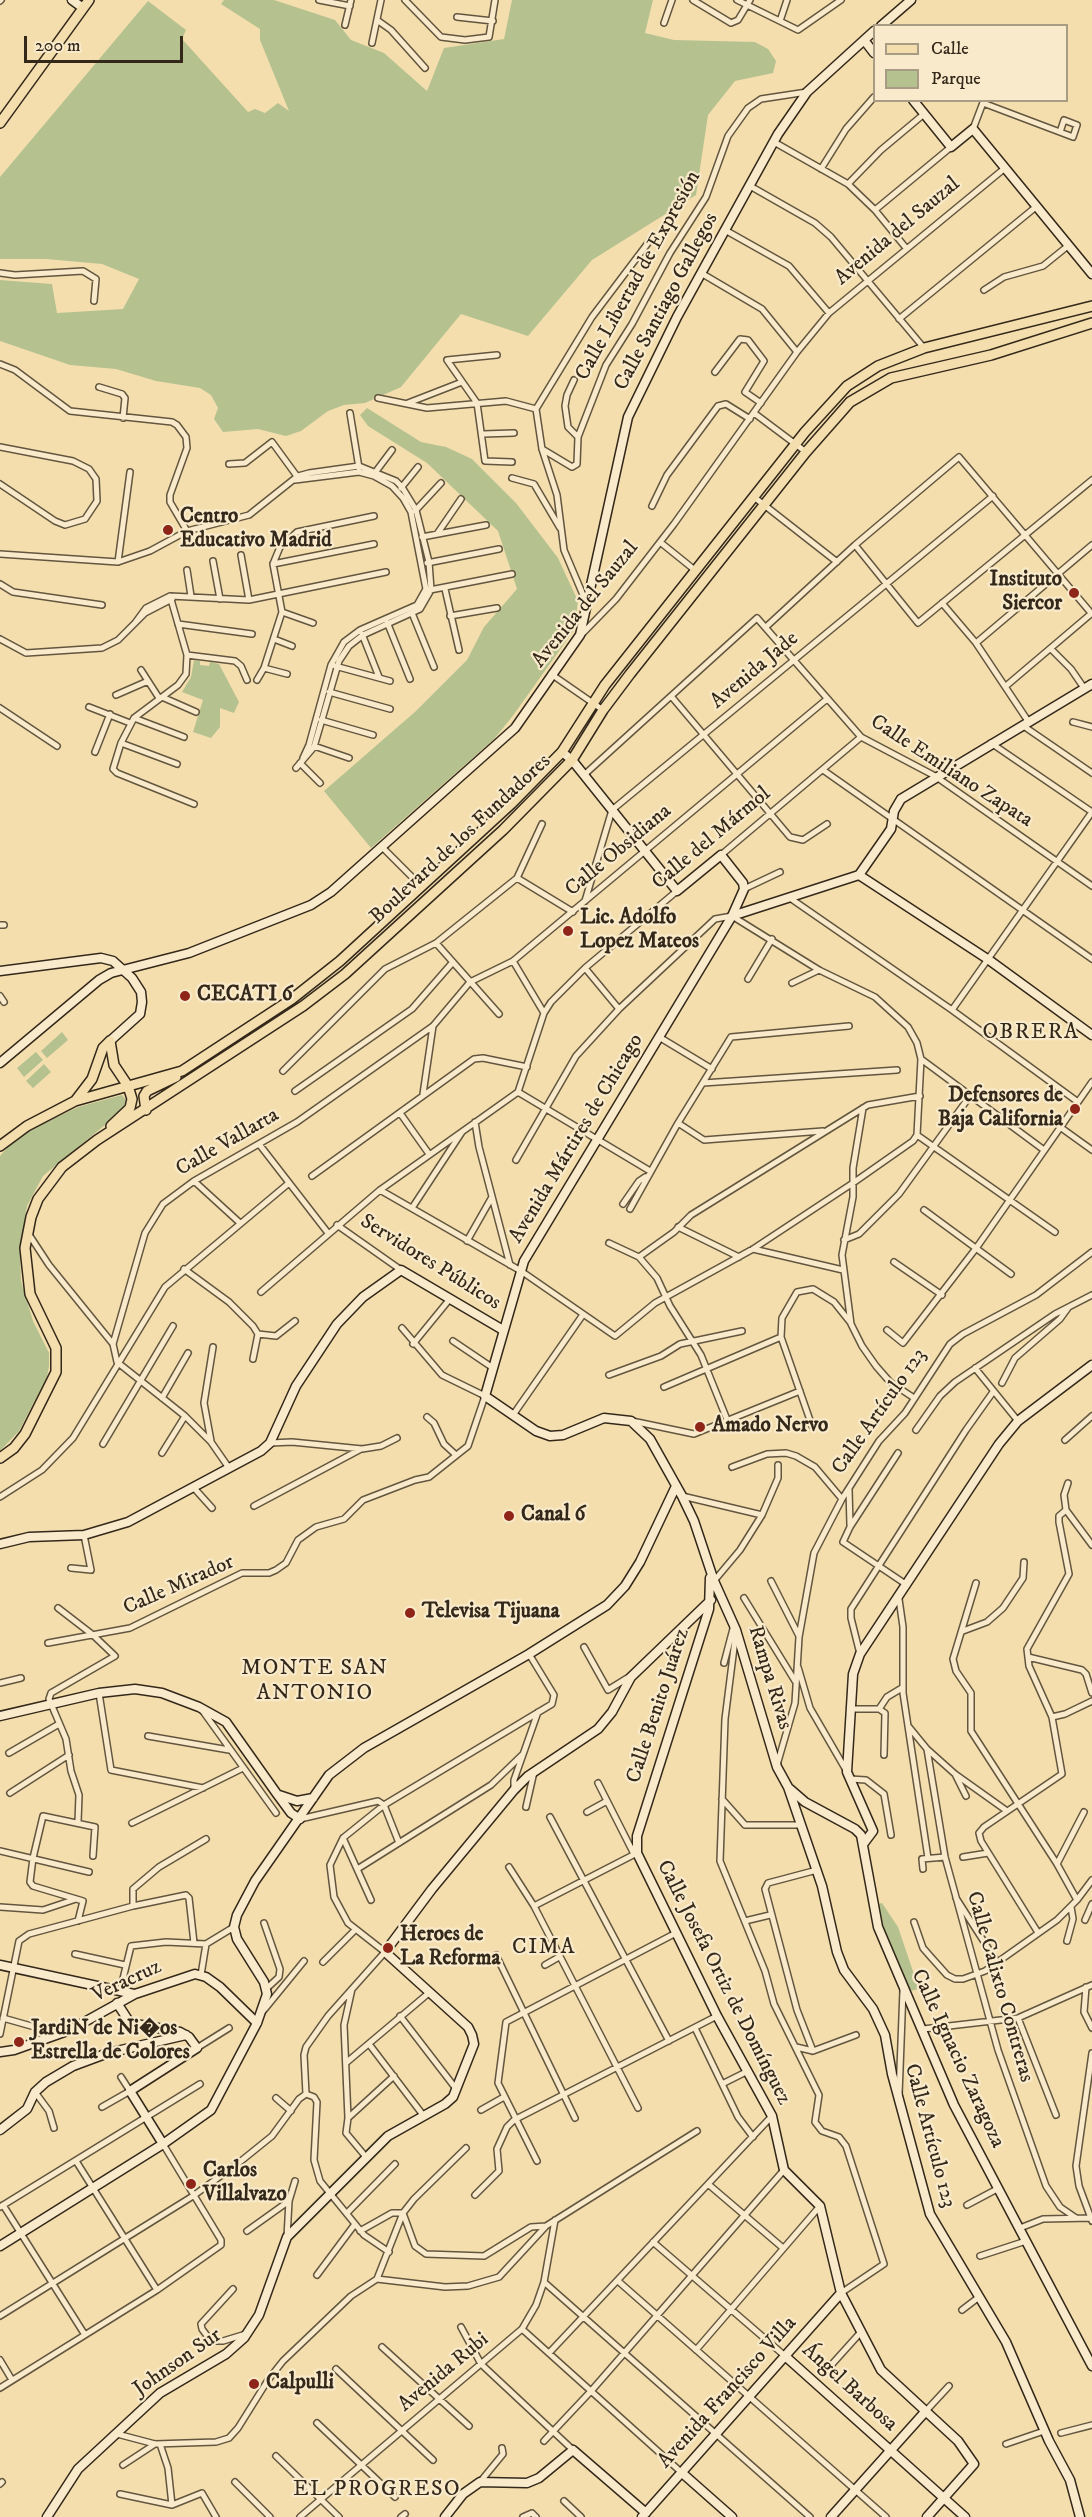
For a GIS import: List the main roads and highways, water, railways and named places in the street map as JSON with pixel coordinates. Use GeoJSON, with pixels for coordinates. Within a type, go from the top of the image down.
{"type":"FeatureCollection","features":[{"type":"Feature","properties":{"kind":"main road"},"geometry":{"type":"LineString","coordinates":[[0,123],[86,4]]}},
{"type":"Feature","properties":{"kind":"main road","name":"Boulevard de los Fundadores"},"geometry":{"type":"LineString","coordinates":[[0,1146],[27,1126],[75,1101],[182,1071],[292,999],[354,948],[422,887],[512,804],[562,752],[593,704],[696,571],[795,444],[847,386],[878,366],[924,348],[1092,306]]}},
{"type":"Feature","properties":{"kind":"main road","name":"Boulevard de los Fundadores"},"geometry":{"type":"LineString","coordinates":[[0,1458],[14,1448],[25,1434],[52,1383],[57,1361],[53,1341],[30,1294],[25,1262],[27,1232],[38,1199],[51,1179],[72,1158],[303,1006],[345,974],[503,830],[572,760],[603,710],[764,504],[850,402],[875,386],[903,375],[1029,345],[1092,323]]}},
{"type":"Feature","properties":{"kind":"main road"},"geometry":{"type":"LineString","coordinates":[[345,974],[344,965],[354,948]]}},
{"type":"Feature","properties":{"kind":"main road"},"geometry":{"type":"LineString","coordinates":[[75,1101],[92,1079],[104,1048],[110,1041],[114,1065],[128,1086],[132,1099],[130,1108],[98,1140]]}},
{"type":"Feature","properties":{"kind":"main road"},"geometry":{"type":"LineString","coordinates":[[146,1110],[144,1096],[147,1091],[174,1080],[182,1071]]}},
{"type":"Feature","properties":{"kind":"place","name":"Centro Educativo Madrid"},"geometry":{"type":"Point","coordinates":[168,530]}},
{"type":"Feature","properties":{"kind":"place","name":"Instituto Siercor"},"geometry":{"type":"Point","coordinates":[1074,593]}},
{"type":"Feature","properties":{"kind":"place","name":"Lic. Adolfo Lopez Mateos"},"geometry":{"type":"Point","coordinates":[568,931]}},
{"type":"Feature","properties":{"kind":"place","name":"CECATI 6"},"geometry":{"type":"Point","coordinates":[185,996]}},
{"type":"Feature","properties":{"kind":"place","name":"Defensores de Baja California"},"geometry":{"type":"Point","coordinates":[1075,1109]}},
{"type":"Feature","properties":{"kind":"place","name":"Amado Nervo"},"geometry":{"type":"Point","coordinates":[700,1427]}},
{"type":"Feature","properties":{"kind":"place","name":"Canal 6"},"geometry":{"type":"Point","coordinates":[509,1516]}},
{"type":"Feature","properties":{"kind":"place","name":"Televisa Tijuana"},"geometry":{"type":"Point","coordinates":[410,1613]}},
{"type":"Feature","properties":{"kind":"place","name":"Heroes de La Reforma"},"geometry":{"type":"Point","coordinates":[388,1948]}},
{"type":"Feature","properties":{"kind":"place","name":"JardiN de Ni�os Estrella de Colores"},"geometry":{"type":"Point","coordinates":[19,2042]}},
{"type":"Feature","properties":{"kind":"place","name":"Carlos Villalvazo"},"geometry":{"type":"Point","coordinates":[191,2184]}},
{"type":"Feature","properties":{"kind":"place","name":"Calpulli"},"geometry":{"type":"Point","coordinates":[254,2384]}},
{"type":"Feature","properties":{"kind":"district","name":"OBRERA"},"geometry":{"type":"Point","coordinates":[1031,1033]}},
{"type":"Feature","properties":{"kind":"district","name":"MONTE SAN ANTONIO"},"geometry":{"type":"Point","coordinates":[315,1682]}},
{"type":"Feature","properties":{"kind":"district","name":"CIMA"},"geometry":{"type":"Point","coordinates":[544,1948]}},
{"type":"Feature","properties":{"kind":"district","name":"EL PROGRESO"},"geometry":{"type":"Point","coordinates":[377,2490]}}]}
